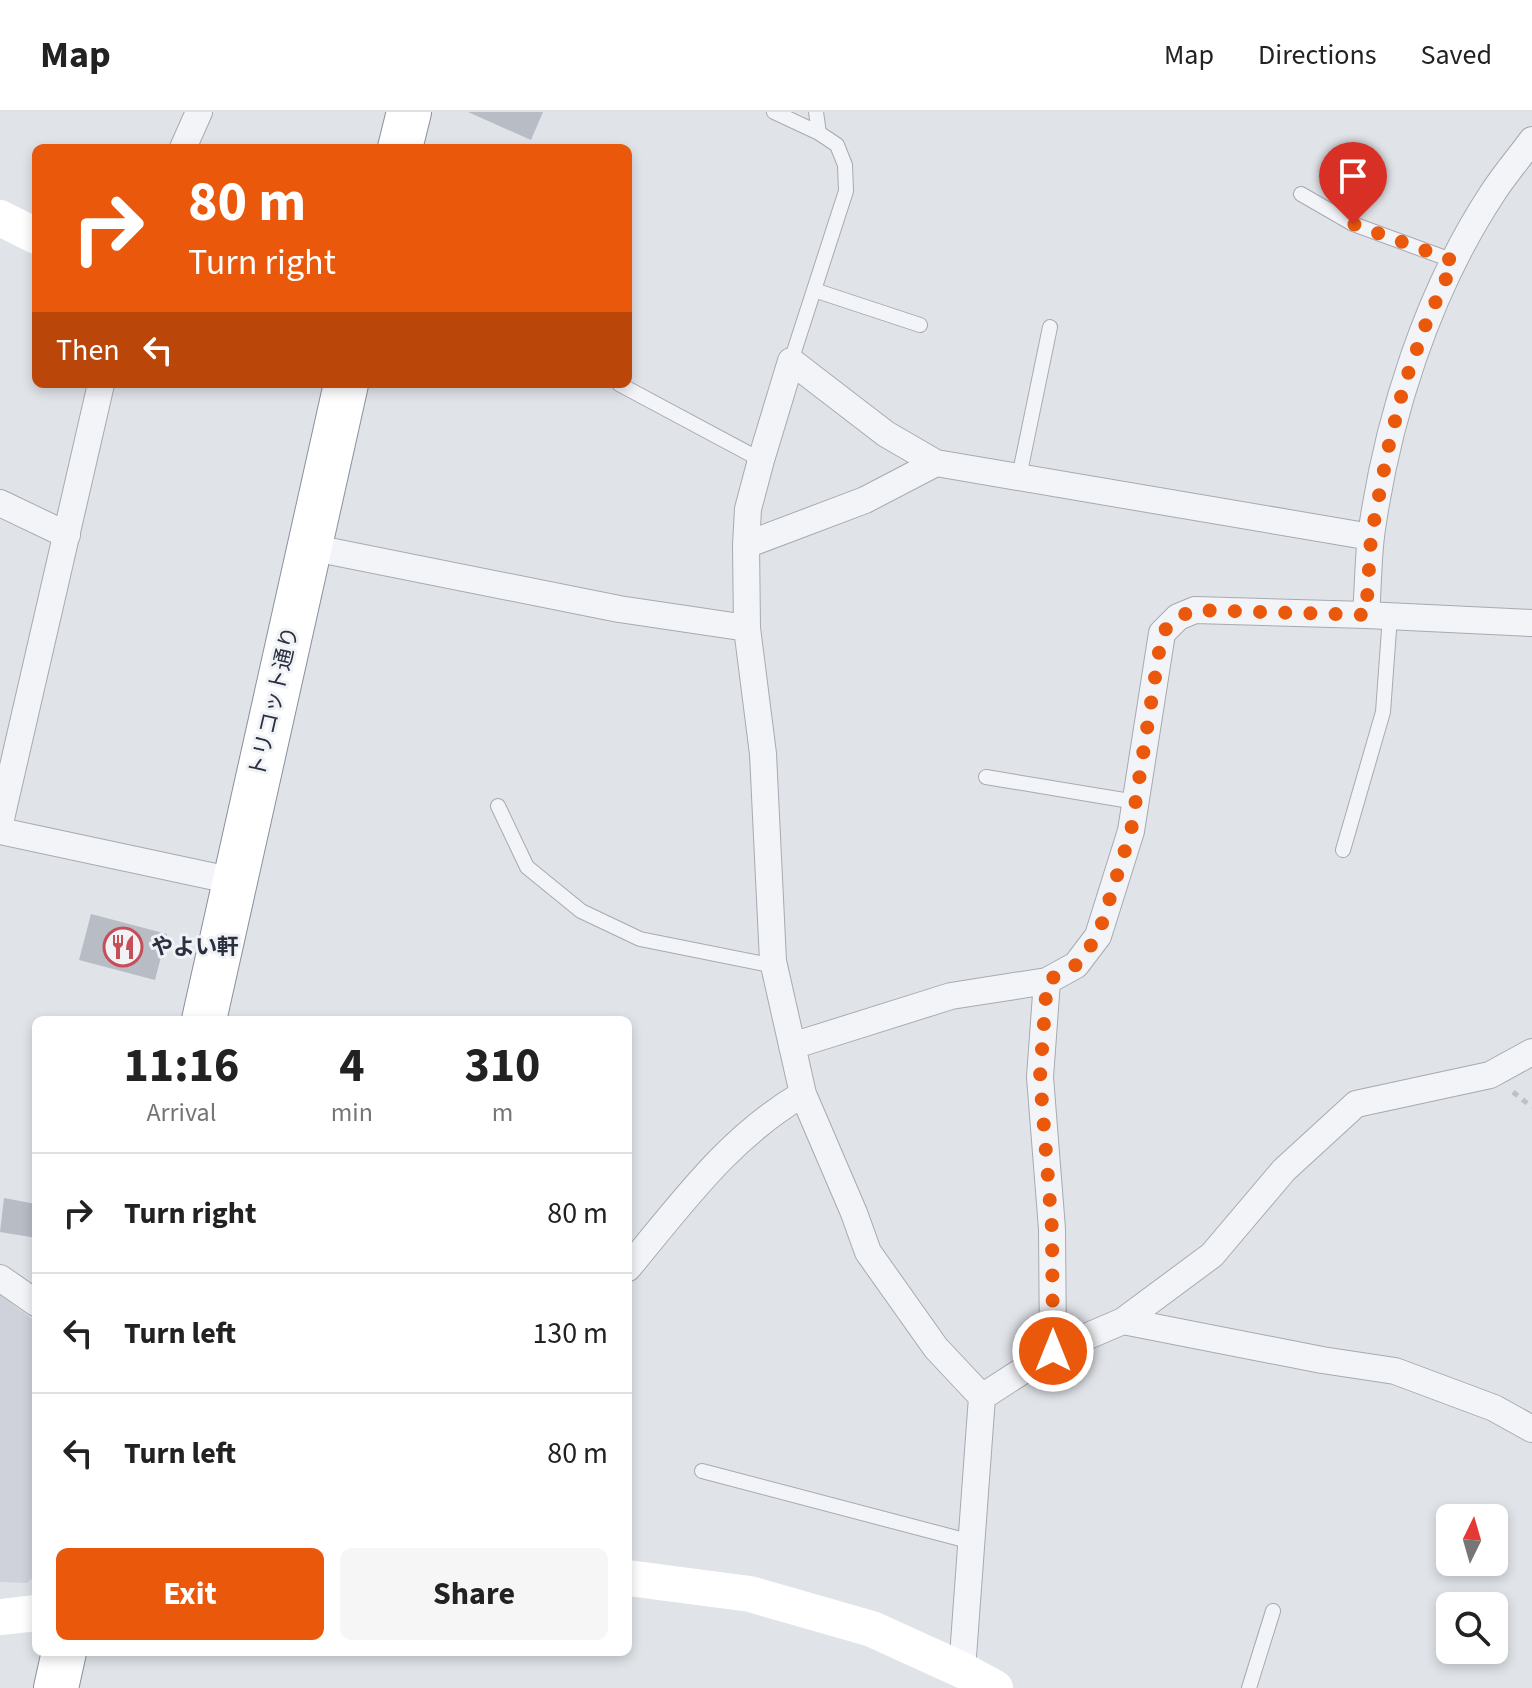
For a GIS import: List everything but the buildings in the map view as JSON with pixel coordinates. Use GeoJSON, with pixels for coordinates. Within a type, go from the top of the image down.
{"type":"FeatureCollection","features":[{"type":"Feature","properties":{"kind":"highway"},"geometry":{"type":"LineString","coordinates":[[401,144],[409,112]]}},
{"type":"Feature","properties":{"kind":"highway","name":"トリコット通り"},"geometry":{"type":"LineString","coordinates":[[205,1016],[345,388]]}},
{"type":"Feature","properties":{"kind":"street"},"geometry":{"type":"LineString","coordinates":[[185,144],[199,112]]}},
{"type":"Feature","properties":{"kind":"street"},"geometry":{"type":"LineString","coordinates":[[1378,616],[1371,537],[1404,385],[1427,321],[1454,261],[1492,194],[1532,140]]}},
{"type":"Feature","properties":{"kind":"street"},"geometry":{"type":"LineString","coordinates":[[0,218],[32,234]]}},
{"type":"Feature","properties":{"kind":"street"},"geometry":{"type":"LineString","coordinates":[[962,1670],[982,1397],[936,1348],[868,1252],[803,1094],[775,966],[763,754],[747,628],[746,545],[748,509],[791,361],[886,434],[936,463],[1371,537]]}},
{"type":"Feature","properties":{"kind":"street"},"geometry":{"type":"LineString","coordinates":[[0,823],[11,728],[67,535],[100,388]]}},
{"type":"Feature","properties":{"kind":"street"},"geometry":{"type":"LineString","coordinates":[[746,545],[865,500],[936,463]]}},
{"type":"Feature","properties":{"kind":"street"},"geometry":{"type":"LineString","coordinates":[[0,503],[67,535]]}},
{"type":"Feature","properties":{"kind":"street"},"geometry":{"type":"LineString","coordinates":[[309,547],[619,609],[747,628]]}},
{"type":"Feature","properties":{"kind":"street"},"geometry":{"type":"LineString","coordinates":[[792,1046],[951,996],[1047,981],[1076,965],[1098,936],[1131,831],[1162,633],[1178,617],[1195,610],[1532,623]]}},
{"type":"Feature","properties":{"kind":"street"},"geometry":{"type":"LineString","coordinates":[[0,831],[234,881]]}},
{"type":"Feature","properties":{"kind":"street"},"geometry":{"type":"LineString","coordinates":[[1047,981],[1040,1077],[1052,1229],[1053,1351]]}},
{"type":"Feature","properties":{"kind":"street"},"geometry":{"type":"LineString","coordinates":[[982,1397],[1053,1351],[1123,1321],[1212,1255],[1284,1170],[1356,1104],[1490,1075],[1532,1052]]}},
{"type":"Feature","properties":{"kind":"street"},"geometry":{"type":"LineString","coordinates":[[632,1263],[705,1175],[739,1140],[776,1109],[803,1094]]}},
{"type":"Feature","properties":{"kind":"street"},"geometry":{"type":"LineString","coordinates":[[0,1278],[32,1300]]}},
{"type":"Feature","properties":{"kind":"street"},"geometry":{"type":"LineString","coordinates":[[1123,1321],[1395,1371],[1494,1408],[1532,1429]]}},
{"type":"Feature","properties":{"kind":"street"},"geometry":{"type":"LineString","coordinates":[[632,1579],[760,1597],[872,1629],[995,1688]]}},
{"type":"Feature","properties":{"kind":"street"},"geometry":{"type":"LineString","coordinates":[[0,1617],[32,1613]]}},
{"type":"Feature","properties":{"kind":"lane"},"geometry":{"type":"LineString","coordinates":[[774,112],[837,145],[845,165],[846,191],[791,361]]}},
{"type":"Feature","properties":{"kind":"lane"},"geometry":{"type":"LineString","coordinates":[[816,112],[819,133]]}},
{"type":"Feature","properties":{"kind":"lane"},"geometry":{"type":"LineString","coordinates":[[1301,194],[1353,224],[1454,261]]}},
{"type":"Feature","properties":{"kind":"lane"},"geometry":{"type":"LineString","coordinates":[[814,290],[920,325]]}},
{"type":"Feature","properties":{"kind":"lane"},"geometry":{"type":"LineString","coordinates":[[1019,477],[1050,327]]}},
{"type":"Feature","properties":{"kind":"lane"},"geometry":{"type":"LineString","coordinates":[[626,388],[761,460]]}},
{"type":"Feature","properties":{"kind":"lane"},"geometry":{"type":"LineString","coordinates":[[1343,850],[1383,712],[1378,616]]}},
{"type":"Feature","properties":{"kind":"lane"},"geometry":{"type":"LineString","coordinates":[[986,777],[1136,802]]}},
{"type":"Feature","properties":{"kind":"lane"},"geometry":{"type":"LineString","coordinates":[[498,806],[527,867],[581,911],[640,939],[775,966]]}},
{"type":"Feature","properties":{"kind":"lane"},"geometry":{"type":"LineString","coordinates":[[702,1471],[972,1542]]}},
{"type":"Feature","properties":{"kind":"lane"},"geometry":{"type":"LineString","coordinates":[[1249,1688],[1273,1611]]}},
{"type":"Feature","properties":{"kind":"shaded area"},"geometry":{"type":"Polygon","coordinates":[[[0,1295],[32,1319],[32,1579],[27,1583],[0,1582],[0,1295]]]}},
{"type":"Feature","properties":{"kind":"place","name":"やよい軒"},"geometry":{"type":"Point","coordinates":[123,947]}},
{"type":"Feature","properties":{"kind":"route"},"geometry":{"type":"LineString","coordinates":[[1053,1351],[1052,1229],[1040,1077],[1047,981],[1076,965],[1098,936],[1131,831],[1162,633],[1178,617],[1195,610],[1366,615],[1371,537],[1388,449],[1404,385],[1427,321],[1454,261],[1353,224]]}}]}
